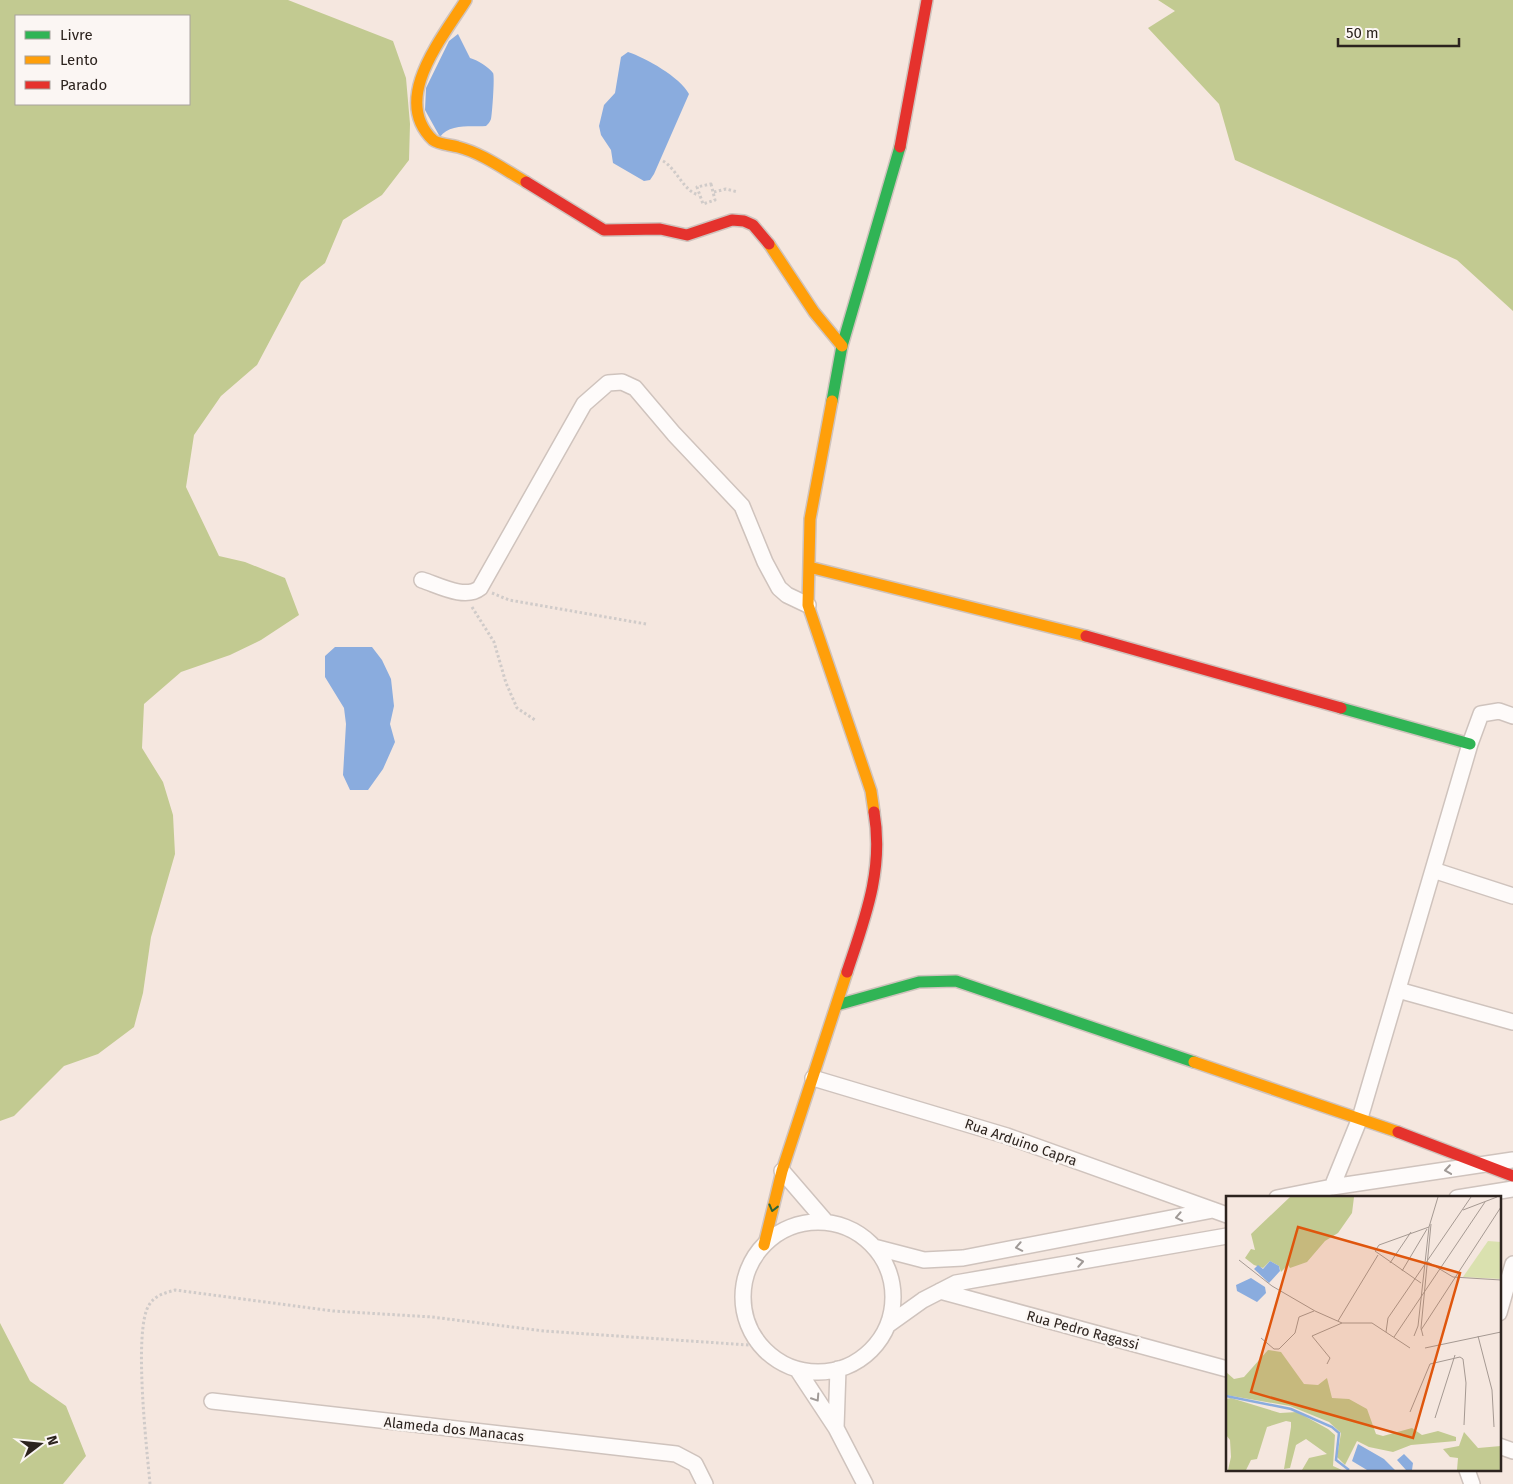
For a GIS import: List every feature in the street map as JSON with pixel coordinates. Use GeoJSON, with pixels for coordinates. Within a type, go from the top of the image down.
{"type":"FeatureCollection","features":[{"type":"Feature","properties":{"kind":"street"},"geometry":{"type":"LineString","coordinates":[[466,0],[428,61],[417,90],[416,107],[420,122],[434,141],[468,150],[556,199],[604,230],[660,229],[687,234],[700,232],[732,220],[744,220],[753,225],[764,236],[814,312],[842,346]]}},
{"type":"Feature","properties":{"kind":"street"},"geometry":{"type":"LineString","coordinates":[[764,1246],[782,1171],[865,919],[878,860],[877,828],[871,790],[808,605],[811,513],[842,346],[899,154],[927,0]]}},
{"type":"Feature","properties":{"kind":"street"},"geometry":{"type":"LineString","coordinates":[[422,580],[464,594],[475,592],[480,588],[584,404],[608,383],[622,382],[635,388],[674,434],[742,506],[765,562],[779,588],[787,595],[808,605]]}},
{"type":"Feature","properties":{"kind":"street"},"geometry":{"type":"LineString","coordinates":[[809,567],[1082,635],[1470,744]]}},
{"type":"Feature","properties":{"kind":"street"},"geometry":{"type":"LineString","coordinates":[[1332,1187],[1360,1118],[1470,744],[1481,714],[1499,711],[1513,716]]}},
{"type":"Feature","properties":{"kind":"street"},"geometry":{"type":"LineString","coordinates":[[1433,870],[1513,896]]}},
{"type":"Feature","properties":{"kind":"street"},"geometry":{"type":"LineString","coordinates":[[837,1005],[919,982],[956,982],[1360,1118],[1513,1176]]}},
{"type":"Feature","properties":{"kind":"street"},"geometry":{"type":"LineString","coordinates":[[1398,990],[1513,1022]]}},
{"type":"Feature","properties":{"kind":"street","name":"Rua Arduino Capra"},"geometry":{"type":"LineString","coordinates":[[813,1078],[1007,1136],[1222,1211]]}},
{"type":"Feature","properties":{"kind":"street"},"geometry":{"type":"LineString","coordinates":[[1287,1196],[1332,1187],[1513,1160]]}},
{"type":"Feature","properties":{"kind":"street"},"geometry":{"type":"LineString","coordinates":[[782,1171],[826,1222]]}},
{"type":"Feature","properties":{"kind":"street"},"geometry":{"type":"LineString","coordinates":[[1468,1196],[1513,1188]]}},
{"type":"Feature","properties":{"kind":"street"},"geometry":{"type":"LineString","coordinates":[[874,1247],[924,1260],[963,1258],[1222,1211]]}},
{"type":"Feature","properties":{"kind":"street"},"geometry":{"type":"LineString","coordinates":[[888,1325],[893,1298],[892,1284],[882,1258],[874,1247],[852,1230],[826,1222],[799,1224],[774,1236],[764,1246],[749,1269],[744,1296],[748,1323],[763,1346],[773,1356],[797,1369],[811,1371],[838,1369],[863,1357],[873,1348],[888,1325],[923,1300],[956,1284],[1226,1236]]}},
{"type":"Feature","properties":{"kind":"street"},"geometry":{"type":"LineString","coordinates":[[1503,1310],[1513,1264]]}},
{"type":"Feature","properties":{"kind":"street","name":"Rua Pedro Ragassi"},"geometry":{"type":"LineString","coordinates":[[940,1291],[1226,1369]]}},
{"type":"Feature","properties":{"kind":"street"},"geometry":{"type":"LineString","coordinates":[[797,1369],[836,1428],[865,1484]]}},
{"type":"Feature","properties":{"kind":"street"},"geometry":{"type":"LineString","coordinates":[[836,1428],[838,1369]]}},
{"type":"Feature","properties":{"kind":"street","name":"Alameda dos Manacas"},"geometry":{"type":"LineString","coordinates":[[212,1401],[676,1454],[695,1464],[705,1484]]}},
{"type":"Feature","properties":{"kind":"street"},"geometry":{"type":"LineString","coordinates":[[1500,1446],[1513,1450]]}},
{"type":"Feature","properties":{"kind":"street"},"geometry":{"type":"LineString","coordinates":[[1468,1472],[1472,1484]]}},
{"type":"Feature","properties":{"kind":"path"},"geometry":{"type":"LineString","coordinates":[[663,161],[670,165],[688,188],[700,195]]}},
{"type":"Feature","properties":{"kind":"path"},"geometry":{"type":"LineString","coordinates":[[712,184],[716,200],[703,204],[700,195],[697,187],[712,184]]}},
{"type":"Feature","properties":{"kind":"path"},"geometry":{"type":"LineString","coordinates":[[714,192],[726,189],[738,192]]}},
{"type":"Feature","properties":{"kind":"path"},"geometry":{"type":"LineString","coordinates":[[480,588],[509,600],[646,624]]}},
{"type":"Feature","properties":{"kind":"path"},"geometry":{"type":"LineString","coordinates":[[464,594],[494,642],[506,684],[517,708],[535,720]]}},
{"type":"Feature","properties":{"kind":"path"},"geometry":{"type":"LineString","coordinates":[[150,1484],[141,1342],[143,1318],[150,1304],[160,1294],[175,1290],[333,1311],[432,1317],[544,1331],[763,1346]]}},
{"type":"Feature","properties":{"kind":"green space"},"geometry":{"type":"Polygon","coordinates":[[[0,0],[288,0],[393,41],[406,78],[410,124],[409,160],[382,195],[343,220],[325,263],[301,282],[257,365],[221,396],[194,435],[186,487],[219,556],[245,562],[285,578],[299,615],[261,640],[230,655],[181,672],[144,704],[142,748],[163,782],[173,815],[175,854],[151,937],[143,993],[134,1027],[98,1054],[64,1066],[14,1116],[0,1121],[0,0]]]}},
{"type":"Feature","properties":{"kind":"green space"},"geometry":{"type":"Polygon","coordinates":[[[1158,0],[1513,0],[1513,311],[1457,260],[1235,160],[1219,104],[1148,28],[1175,11],[1158,0]]]}},
{"type":"Feature","properties":{"kind":"green space"},"geometry":{"type":"Polygon","coordinates":[[[0,1323],[30,1381],[66,1406],[86,1456],[63,1484],[0,1484],[0,1323]]]}},
{"type":"Feature","properties":{"kind":"water"},"geometry":{"type":"Polygon","coordinates":[[[458,34],[470,58],[489,68],[494,75],[491,119],[486,126],[455,128],[440,137],[425,110],[426,88],[449,41],[458,34]]]}},
{"type":"Feature","properties":{"kind":"water"},"geometry":{"type":"Polygon","coordinates":[[[628,52],[662,69],[678,81],[689,94],[654,174],[650,180],[644,181],[613,163],[611,150],[601,135],[599,126],[604,105],[615,93],[621,57],[628,52]]]}},
{"type":"Feature","properties":{"kind":"water"},"geometry":{"type":"Polygon","coordinates":[[[335,647],[372,647],[382,660],[391,679],[394,706],[390,724],[395,742],[383,769],[368,790],[350,790],[343,775],[346,724],[344,708],[325,677],[325,656],[335,647]]]}},
{"type":"Feature","properties":{"kind":"traffic: fast"},"geometry":{"type":"LineString","coordinates":[[832,401],[842,346],[900,147]]}},
{"type":"Feature","properties":{"kind":"traffic: fast"},"geometry":{"type":"LineString","coordinates":[[1341,708],[1470,744]]}},
{"type":"Feature","properties":{"kind":"traffic: fast"},"geometry":{"type":"LineString","coordinates":[[837,1005],[919,982],[956,981],[1194,1062]]}},
{"type":"Feature","properties":{"kind":"traffic: slow"},"geometry":{"type":"LineString","coordinates":[[466,0],[434,50],[418,87],[417,106],[421,124],[433,140],[476,153],[526,182]]}},
{"type":"Feature","properties":{"kind":"traffic: slow"},"geometry":{"type":"LineString","coordinates":[[769,244],[814,312],[842,346]]}},
{"type":"Feature","properties":{"kind":"traffic: slow"},"geometry":{"type":"LineString","coordinates":[[832,401],[810,519],[808,605],[871,791],[874,812]]}},
{"type":"Feature","properties":{"kind":"traffic: slow"},"geometry":{"type":"LineString","coordinates":[[809,567],[1086,636]]}},
{"type":"Feature","properties":{"kind":"traffic: slow"},"geometry":{"type":"LineString","coordinates":[[764,1245],[782,1171],[847,972]]}},
{"type":"Feature","properties":{"kind":"traffic: slow"},"geometry":{"type":"LineString","coordinates":[[1194,1062],[1398,1132]]}},
{"type":"Feature","properties":{"kind":"traffic: jam"},"geometry":{"type":"LineString","coordinates":[[900,147],[927,0]]}},
{"type":"Feature","properties":{"kind":"traffic: jam"},"geometry":{"type":"LineString","coordinates":[[526,182],[604,230],[660,229],[687,235],[732,220],[744,221],[753,225],[769,244]]}},
{"type":"Feature","properties":{"kind":"traffic: jam"},"geometry":{"type":"LineString","coordinates":[[1086,636],[1341,708]]}},
{"type":"Feature","properties":{"kind":"traffic: jam"},"geometry":{"type":"LineString","coordinates":[[847,972],[866,913],[875,874],[877,854],[874,812]]}},
{"type":"Feature","properties":{"kind":"traffic: jam"},"geometry":{"type":"LineString","coordinates":[[1398,1132],[1513,1176]]}}]}
